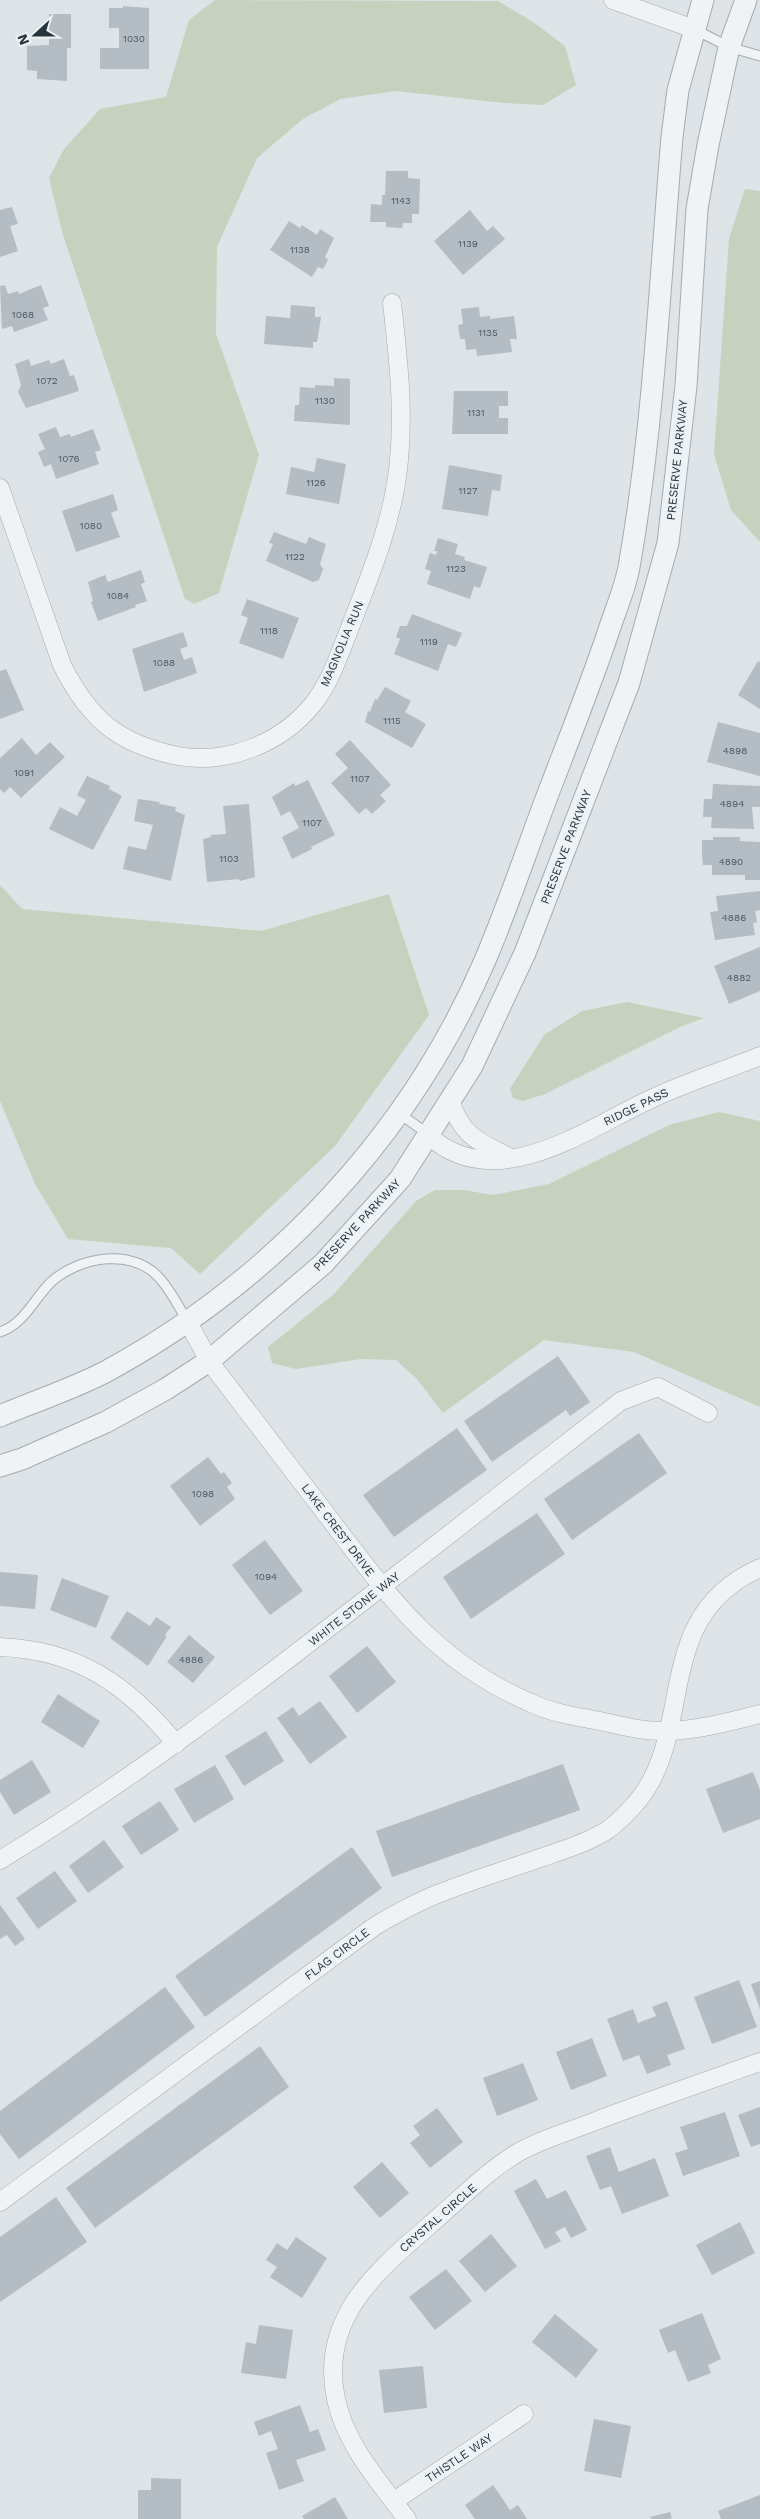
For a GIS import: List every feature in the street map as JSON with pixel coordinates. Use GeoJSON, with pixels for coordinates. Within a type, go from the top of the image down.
{"type":"FeatureCollection","features":[{"type":"Feature","properties":{"kind":"street"},"geometry":{"type":"LineString","coordinates":[[613,0],[694,29]]}},
{"type":"Feature","properties":{"kind":"street"},"geometry":{"type":"LineString","coordinates":[[0,1416],[104,1372],[188,1322],[235,1287],[288,1241],[339,1188],[400,1114],[456,1018],[486,959],[598,661],[628,572],[646,448],[672,137],[678,90],[703,0]]}},
{"type":"Feature","properties":{"kind":"street","name":"PRESERVE PARKWAY"},"geometry":{"type":"LineString","coordinates":[[0,1466],[22,1459],[106,1422],[166,1389],[209,1361],[323,1264],[400,1179],[472,1066],[525,954],[629,683],[668,543],[686,386],[697,209],[708,144],[729,47],[746,0]]}},
{"type":"Feature","properties":{"kind":"street","name":"MAGNOLIA RUN"},"geometry":{"type":"LineString","coordinates":[[0,488],[62,665],[74,690],[97,717],[111,730],[141,747],[185,757],[222,757],[262,744],[299,718],[322,693],[333,670],[382,541],[399,463],[402,420],[401,373],[392,303]]}},
{"type":"Feature","properties":{"kind":"street","name":"RIDGE PASS"},"geometry":{"type":"LineString","coordinates":[[428,1135],[440,1146],[459,1155],[476,1158],[514,1159],[557,1146],[666,1092],[760,1056]]}},
{"type":"Feature","properties":{"kind":"street"},"geometry":{"type":"LineString","coordinates":[[450,1100],[457,1121],[475,1140],[514,1159]]}},
{"type":"Feature","properties":{"kind":"street","name":"LAKE CREST DRIVE"},"geometry":{"type":"LineString","coordinates":[[188,1322],[209,1361],[381,1587],[418,1628],[447,1654],[484,1679],[532,1704],[574,1716],[626,1727],[667,1731],[719,1724],[760,1714]]}},
{"type":"Feature","properties":{"kind":"street","name":"WHITE STONE WAY"},"geometry":{"type":"LineString","coordinates":[[0,1860],[50,1830],[176,1744],[621,1401],[658,1387],[708,1413]]}},
{"type":"Feature","properties":{"kind":"street","name":"FLAG CIRCLE"},"geometry":{"type":"LineString","coordinates":[[0,2202],[375,1926],[408,1906],[579,1845],[606,1831],[622,1818],[651,1780],[661,1758],[682,1659],[696,1627],[709,1606],[724,1590],[760,1568]]}},
{"type":"Feature","properties":{"kind":"street"},"geometry":{"type":"LineString","coordinates":[[0,1647],[49,1653],[78,1662],[109,1680],[133,1698],[155,1719],[176,1744]]}},
{"type":"Feature","properties":{"kind":"street","name":"CRYSTAL CIRCLE"},"geometry":{"type":"LineString","coordinates":[[406,2519],[357,2449],[336,2400],[334,2361],[338,2336],[347,2312],[358,2295],[395,2256],[498,2166],[520,2152],[636,2106],[760,2062]]}},
{"type":"Feature","properties":{"kind":"street","name":"THISTLE WAY"},"geometry":{"type":"LineString","coordinates":[[394,2501],[524,2414]]}},
{"type":"Feature","properties":{"kind":"lane"},"geometry":{"type":"LineString","coordinates":[[694,29],[729,47],[760,56]]}},
{"type":"Feature","properties":{"kind":"lane"},"geometry":{"type":"LineString","coordinates":[[400,1114],[428,1135]]}},
{"type":"Feature","properties":{"kind":"lane"},"geometry":{"type":"LineString","coordinates":[[0,1332],[21,1319],[52,1282],[71,1268],[90,1262],[118,1258],[140,1263],[161,1279],[188,1322]]}},
{"type":"Feature","properties":{"kind":"green space"},"geometry":{"type":"Polygon","coordinates":[[[215,0],[498,1],[533,22],[565,46],[576,85],[543,105],[504,103],[396,91],[340,99],[303,119],[257,158],[217,247],[216,334],[259,455],[219,593],[194,604],[185,599],[63,235],[49,178],[64,149],[100,109],[166,97],[189,20],[215,0]]]}},
{"type":"Feature","properties":{"kind":"green space"},"geometry":{"type":"Polygon","coordinates":[[[745,189],[760,191],[760,542],[731,510],[714,454],[729,239],[745,189]]]}},
{"type":"Feature","properties":{"kind":"green space"},"geometry":{"type":"Polygon","coordinates":[[[0,885],[22,909],[261,931],[389,894],[429,1015],[335,1146],[200,1274],[171,1248],[68,1239],[35,1184],[0,1101],[0,885]]]}},
{"type":"Feature","properties":{"kind":"green space"},"geometry":{"type":"Polygon","coordinates":[[[627,1002],[704,1018],[680,1027],[545,1094],[523,1101],[513,1098],[510,1089],[544,1035],[582,1011],[627,1002]]]}},
{"type":"Feature","properties":{"kind":"green space"},"geometry":{"type":"Polygon","coordinates":[[[719,1112],[760,1121],[760,1407],[634,1352],[544,1340],[443,1413],[416,1378],[396,1360],[361,1359],[296,1369],[272,1363],[268,1347],[334,1294],[416,1201],[435,1190],[464,1190],[493,1195],[549,1184],[669,1125],[719,1112]]]}},
{"type":"Feature","properties":{"kind":"building"},"geometry":{"type":"Polygon","coordinates":[[[123,6],[149,8],[149,69],[100,69],[100,48],[119,48],[119,28],[109,28],[109,8],[123,8],[123,6]]]}},
{"type":"Feature","properties":{"kind":"building"},"geometry":{"type":"Polygon","coordinates":[[[49,14],[71,14],[71,48],[67,48],[67,81],[37,79],[37,71],[27,70],[27,46],[49,45],[49,14]]]}},
{"type":"Feature","properties":{"kind":"building"},"geometry":{"type":"Polygon","coordinates":[[[386,171],[408,171],[408,178],[420,179],[419,214],[412,214],[412,223],[403,223],[402,228],[386,227],[386,222],[370,222],[371,204],[382,205],[382,195],[385,195],[386,171]]]}},
{"type":"Feature","properties":{"kind":"building"},"geometry":{"type":"Polygon","coordinates":[[[12,207],[18,224],[10,226],[18,251],[0,257],[0,210],[12,207]]]}},
{"type":"Feature","properties":{"kind":"building"},"geometry":{"type":"Polygon","coordinates":[[[470,210],[487,231],[493,226],[505,239],[463,275],[434,241],[470,210]]]}},
{"type":"Feature","properties":{"kind":"building"},"geometry":{"type":"Polygon","coordinates":[[[289,221],[300,228],[302,225],[317,235],[320,229],[334,238],[325,257],[328,260],[323,269],[318,267],[312,277],[270,250],[289,221]]]}},
{"type":"Feature","properties":{"kind":"building"},"geometry":{"type":"Polygon","coordinates":[[[5,285],[8,294],[18,291],[19,294],[41,285],[49,306],[43,308],[48,320],[14,332],[12,326],[2,329],[0,286],[5,285]]]}},
{"type":"Feature","properties":{"kind":"building"},"geometry":{"type":"Polygon","coordinates":[[[291,305],[315,307],[315,317],[321,317],[317,342],[313,342],[313,348],[264,344],[266,316],[290,318],[291,305]]]}},
{"type":"Feature","properties":{"kind":"building"},"geometry":{"type":"Polygon","coordinates":[[[479,307],[480,317],[490,316],[490,319],[514,316],[517,339],[510,339],[512,352],[477,356],[476,349],[466,350],[465,339],[460,339],[458,325],[463,324],[461,309],[479,307]]]}},
{"type":"Feature","properties":{"kind":"building"},"geometry":{"type":"Polygon","coordinates":[[[29,359],[31,366],[49,360],[51,364],[64,359],[70,376],[74,375],[79,391],[26,408],[18,392],[21,385],[15,364],[29,359]]]}},
{"type":"Feature","properties":{"kind":"building"},"geometry":{"type":"Polygon","coordinates":[[[334,378],[350,379],[350,425],[294,421],[295,405],[299,405],[300,387],[315,388],[315,385],[334,386],[334,378]]]}},
{"type":"Feature","properties":{"kind":"building"},"geometry":{"type":"Polygon","coordinates":[[[454,391],[508,391],[508,406],[499,406],[499,418],[508,418],[508,434],[452,434],[454,391]]]}},
{"type":"Feature","properties":{"kind":"building"},"geometry":{"type":"Polygon","coordinates":[[[56,427],[60,437],[70,434],[71,437],[93,429],[101,450],[95,452],[99,464],[56,479],[51,464],[44,467],[38,452],[45,449],[38,434],[56,427]]]}},
{"type":"Feature","properties":{"kind":"building"},"geometry":{"type":"Polygon","coordinates":[[[317,458],[346,464],[339,504],[286,494],[291,467],[314,472],[317,458]]]}},
{"type":"Feature","properties":{"kind":"building"},"geometry":{"type":"Polygon","coordinates":[[[449,465],[502,475],[500,491],[492,490],[488,516],[442,509],[449,465]]]}},
{"type":"Feature","properties":{"kind":"building"},"geometry":{"type":"Polygon","coordinates":[[[113,494],[118,510],[111,513],[120,537],[76,552],[62,511],[113,494]]]}},
{"type":"Feature","properties":{"kind":"building"},"geometry":{"type":"Polygon","coordinates":[[[274,532],[306,544],[309,537],[326,544],[320,564],[323,569],[319,580],[313,582],[266,561],[273,544],[269,543],[274,532]]]}},
{"type":"Feature","properties":{"kind":"building"},"geometry":{"type":"Polygon","coordinates":[[[438,538],[458,544],[455,554],[465,557],[464,560],[487,567],[480,588],[474,586],[470,599],[427,584],[431,571],[425,569],[430,553],[436,555],[437,551],[434,551],[438,538]]]}},
{"type":"Feature","properties":{"kind":"building"},"geometry":{"type":"Polygon","coordinates":[[[141,570],[145,582],[141,584],[147,601],[98,621],[91,602],[93,601],[88,582],[105,575],[108,582],[141,570]]]}},
{"type":"Feature","properties":{"kind":"building"},"geometry":{"type":"Polygon","coordinates":[[[247,599],[299,618],[283,659],[239,643],[248,618],[241,615],[247,599]]]}},
{"type":"Feature","properties":{"kind":"building"},"geometry":{"type":"Polygon","coordinates":[[[412,614],[462,633],[456,647],[448,644],[438,671],[394,654],[400,639],[396,637],[400,626],[407,626],[412,614]]]}},
{"type":"Feature","properties":{"kind":"building"},"geometry":{"type":"Polygon","coordinates":[[[183,632],[188,646],[180,649],[184,660],[192,657],[197,673],[144,692],[132,649],[183,632]]]}},
{"type":"Feature","properties":{"kind":"building"},"geometry":{"type":"Polygon","coordinates":[[[758,661],[760,662],[760,709],[738,695],[758,661]]]}},
{"type":"Feature","properties":{"kind":"building"},"geometry":{"type":"Polygon","coordinates":[[[6,669],[24,710],[0,719],[0,671],[6,669]]]}},
{"type":"Feature","properties":{"kind":"building"},"geometry":{"type":"Polygon","coordinates":[[[385,687],[411,701],[405,712],[426,724],[412,748],[365,722],[368,711],[370,712],[375,699],[377,700],[385,687]]]}},
{"type":"Feature","properties":{"kind":"building"},"geometry":{"type":"Polygon","coordinates":[[[718,722],[760,733],[760,776],[707,762],[718,722]]]}},
{"type":"Feature","properties":{"kind":"building"},"geometry":{"type":"Polygon","coordinates":[[[22,738],[36,755],[50,742],[65,757],[21,798],[10,787],[4,793],[0,789],[0,758],[22,738]]]}},
{"type":"Feature","properties":{"kind":"building"},"geometry":{"type":"Polygon","coordinates":[[[350,740],[391,785],[380,795],[386,801],[372,814],[366,808],[359,814],[331,783],[348,768],[335,754],[350,740]]]}},
{"type":"Feature","properties":{"kind":"building"},"geometry":{"type":"Polygon","coordinates":[[[87,776],[110,786],[109,789],[122,796],[93,850],[49,829],[60,807],[77,816],[86,800],[77,795],[87,776]]]}},
{"type":"Feature","properties":{"kind":"building"},"geometry":{"type":"Polygon","coordinates":[[[308,780],[335,835],[292,859],[282,837],[299,828],[290,811],[281,816],[272,797],[294,783],[295,786],[308,780]]]}},
{"type":"Feature","properties":{"kind":"building"},"geometry":{"type":"Polygon","coordinates":[[[713,784],[760,786],[760,807],[752,807],[754,829],[711,828],[712,817],[703,817],[704,799],[712,799],[713,784]]]}},
{"type":"Feature","properties":{"kind":"building"},"geometry":{"type":"Polygon","coordinates":[[[138,799],[160,802],[159,804],[176,807],[175,811],[185,815],[171,881],[123,869],[128,846],[146,850],[153,825],[134,821],[138,799]]]}},
{"type":"Feature","properties":{"kind":"building"},"geometry":{"type":"Polygon","coordinates":[[[249,804],[255,877],[240,881],[239,879],[207,882],[203,839],[211,837],[211,835],[226,834],[223,806],[249,804]]]}},
{"type":"Feature","properties":{"kind":"building"},"geometry":{"type":"Polygon","coordinates":[[[713,837],[740,837],[740,841],[760,842],[760,880],[745,880],[745,875],[712,875],[712,865],[703,865],[702,840],[713,840],[713,837]]]}},
{"type":"Feature","properties":{"kind":"building"},"geometry":{"type":"Polygon","coordinates":[[[760,891],[760,910],[755,911],[757,922],[753,923],[755,935],[715,940],[710,912],[718,911],[716,896],[760,891]]]}},
{"type":"Feature","properties":{"kind":"building"},"geometry":{"type":"Polygon","coordinates":[[[760,947],[760,991],[729,1004],[714,966],[760,947]]]}},
{"type":"Feature","properties":{"kind":"building"},"geometry":{"type":"Polygon","coordinates":[[[558,1356],[590,1402],[570,1416],[566,1410],[492,1462],[464,1421],[558,1356]]]}},
{"type":"Feature","properties":{"kind":"building"},"geometry":{"type":"Polygon","coordinates":[[[457,1428],[487,1470],[394,1537],[363,1495],[457,1428]]]}},
{"type":"Feature","properties":{"kind":"building"},"geometry":{"type":"Polygon","coordinates":[[[639,1433],[667,1473],[572,1540],[544,1499],[639,1433]]]}},
{"type":"Feature","properties":{"kind":"building"},"geometry":{"type":"Polygon","coordinates":[[[208,1457],[221,1474],[224,1472],[232,1483],[227,1487],[235,1499],[200,1526],[170,1486],[208,1457]]]}},
{"type":"Feature","properties":{"kind":"building"},"geometry":{"type":"Polygon","coordinates":[[[537,1513],[565,1554],[471,1619],[443,1577],[537,1513]]]}},
{"type":"Feature","properties":{"kind":"building"},"geometry":{"type":"Polygon","coordinates":[[[265,1540],[303,1591],[270,1615],[232,1565],[265,1540]]]}},
{"type":"Feature","properties":{"kind":"building"},"geometry":{"type":"Polygon","coordinates":[[[0,1572],[38,1575],[35,1609],[0,1606],[0,1572]]]}},
{"type":"Feature","properties":{"kind":"building"},"geometry":{"type":"Polygon","coordinates":[[[62,1578],[109,1596],[96,1628],[50,1610],[62,1578]]]}},
{"type":"Feature","properties":{"kind":"building"},"geometry":{"type":"Polygon","coordinates":[[[127,1611],[150,1626],[156,1617],[171,1627],[148,1666],[110,1638],[127,1611]]]}},
{"type":"Feature","properties":{"kind":"building"},"geometry":{"type":"Polygon","coordinates":[[[189,1635],[215,1657],[193,1683],[167,1662],[189,1635]]]}},
{"type":"Feature","properties":{"kind":"building"},"geometry":{"type":"Polygon","coordinates":[[[367,1646],[396,1682],[357,1713],[329,1676],[367,1646]]]}},
{"type":"Feature","properties":{"kind":"building"},"geometry":{"type":"Polygon","coordinates":[[[58,1694],[100,1721],[83,1748],[41,1722],[58,1694]]]}},
{"type":"Feature","properties":{"kind":"building"},"geometry":{"type":"Polygon","coordinates":[[[320,1701],[347,1737],[310,1764],[277,1718],[293,1707],[299,1716],[320,1701]]]}},
{"type":"Feature","properties":{"kind":"building"},"geometry":{"type":"Polygon","coordinates":[[[266,1731],[284,1761],[244,1786],[225,1756],[266,1731]]]}},
{"type":"Feature","properties":{"kind":"building"},"geometry":{"type":"Polygon","coordinates":[[[32,1760],[51,1792],[14,1815],[0,1792],[0,1780],[32,1760]]]}},
{"type":"Feature","properties":{"kind":"building"},"geometry":{"type":"Polygon","coordinates":[[[563,1764],[580,1810],[392,1877],[376,1831],[563,1764]]]}},
{"type":"Feature","properties":{"kind":"building"},"geometry":{"type":"Polygon","coordinates":[[[215,1765],[234,1799],[194,1823],[174,1789],[215,1765]]]}},
{"type":"Feature","properties":{"kind":"building"},"geometry":{"type":"Polygon","coordinates":[[[753,1772],[760,1790],[760,1819],[723,1833],[706,1789],[753,1772]]]}},
{"type":"Feature","properties":{"kind":"building"},"geometry":{"type":"Polygon","coordinates":[[[160,1801],[179,1830],[141,1855],[122,1826],[160,1801]]]}},
{"type":"Feature","properties":{"kind":"building"},"geometry":{"type":"Polygon","coordinates":[[[104,1840],[124,1867],[88,1893],[69,1866],[104,1840]]]}},
{"type":"Feature","properties":{"kind":"building"},"geometry":{"type":"Polygon","coordinates":[[[352,1847],[382,1888],[205,2017],[175,1976],[352,1847]]]}},
{"type":"Feature","properties":{"kind":"building"},"geometry":{"type":"Polygon","coordinates":[[[55,1871],[77,1901],[38,1929],[16,1898],[55,1871]]]}},
{"type":"Feature","properties":{"kind":"building"},"geometry":{"type":"Polygon","coordinates":[[[0,1905],[25,1939],[15,1946],[7,1935],[0,1939],[0,1905]]]}},
{"type":"Feature","properties":{"kind":"building"},"geometry":{"type":"Polygon","coordinates":[[[739,1980],[757,2027],[712,2044],[694,1997],[739,1980]]]}},
{"type":"Feature","properties":{"kind":"building"},"geometry":{"type":"Polygon","coordinates":[[[760,1981],[760,2009],[751,1984],[760,1981]]]}},
{"type":"Feature","properties":{"kind":"building"},"geometry":{"type":"Polygon","coordinates":[[[165,1987],[195,2027],[19,2159],[0,2134],[0,2111],[165,1987]]]}},
{"type":"Feature","properties":{"kind":"building"},"geometry":{"type":"Polygon","coordinates":[[[667,2001],[685,2049],[667,2055],[671,2065],[647,2074],[639,2055],[623,2061],[607,2019],[633,2009],[638,2023],[656,2016],[652,2007],[667,2001]]]}},
{"type":"Feature","properties":{"kind":"building"},"geometry":{"type":"Polygon","coordinates":[[[592,2038],[607,2076],[571,2090],[556,2052],[592,2038]]]}},
{"type":"Feature","properties":{"kind":"building"},"geometry":{"type":"Polygon","coordinates":[[[260,2046],[289,2087],[95,2228],[66,2188],[260,2046]]]}},
{"type":"Feature","properties":{"kind":"building"},"geometry":{"type":"Polygon","coordinates":[[[523,2063],[538,2100],[497,2116],[483,2078],[523,2063]]]}},
{"type":"Feature","properties":{"kind":"building"},"geometry":{"type":"Polygon","coordinates":[[[760,2107],[760,2144],[751,2147],[738,2115],[760,2107]]]}},
{"type":"Feature","properties":{"kind":"building"},"geometry":{"type":"Polygon","coordinates":[[[437,2108],[463,2142],[430,2168],[410,2143],[420,2135],[413,2126],[437,2108]]]}},
{"type":"Feature","properties":{"kind":"building"},"geometry":{"type":"Polygon","coordinates":[[[725,2112],[740,2156],[683,2176],[675,2153],[688,2149],[680,2127],[725,2112]]]}},
{"type":"Feature","properties":{"kind":"building"},"geometry":{"type":"Polygon","coordinates":[[[610,2147],[619,2172],[655,2158],[669,2196],[622,2214],[611,2186],[600,2190],[586,2156],[610,2147]]]}},
{"type":"Feature","properties":{"kind":"building"},"geometry":{"type":"Polygon","coordinates":[[[382,2162],[409,2193],[380,2218],[353,2187],[382,2162]]]}},
{"type":"Feature","properties":{"kind":"building"},"geometry":{"type":"Polygon","coordinates":[[[536,2179],[547,2199],[566,2190],[587,2230],[571,2238],[565,2227],[555,2232],[561,2241],[545,2249],[514,2191],[536,2179]]]}},
{"type":"Feature","properties":{"kind":"building"},"geometry":{"type":"Polygon","coordinates":[[[56,2197],[87,2242],[0,2302],[0,2237],[56,2197]]]}},
{"type":"Feature","properties":{"kind":"building"},"geometry":{"type":"Polygon","coordinates":[[[740,2222],[755,2253],[712,2275],[696,2245],[740,2222]]]}},
{"type":"Feature","properties":{"kind":"building"},"geometry":{"type":"Polygon","coordinates":[[[491,2234],[517,2266],[485,2292],[459,2261],[491,2234]]]}},
{"type":"Feature","properties":{"kind":"building"},"geometry":{"type":"Polygon","coordinates":[[[296,2237],[327,2258],[302,2298],[270,2277],[277,2267],[266,2260],[277,2243],[287,2250],[296,2237]]]}},
{"type":"Feature","properties":{"kind":"building"},"geometry":{"type":"Polygon","coordinates":[[[446,2269],[472,2301],[435,2330],[409,2297],[446,2269]]]}},
{"type":"Feature","properties":{"kind":"building"},"geometry":{"type":"Polygon","coordinates":[[[702,2313],[721,2359],[708,2365],[711,2373],[688,2382],[675,2350],[668,2353],[659,2330],[702,2313]]]}},
{"type":"Feature","properties":{"kind":"building"},"geometry":{"type":"Polygon","coordinates":[[[555,2314],[598,2350],[576,2378],[532,2342],[555,2314]]]}},
{"type":"Feature","properties":{"kind":"building"},"geometry":{"type":"Polygon","coordinates":[[[259,2325],[293,2330],[286,2379],[241,2373],[246,2342],[256,2344],[259,2325]]]}},
{"type":"Feature","properties":{"kind":"building"},"geometry":{"type":"Polygon","coordinates":[[[423,2366],[427,2408],[384,2413],[379,2370],[423,2366]]]}},
{"type":"Feature","properties":{"kind":"building"},"geometry":{"type":"Polygon","coordinates":[[[300,2405],[310,2432],[318,2429],[326,2450],[296,2460],[304,2481],[279,2490],[266,2453],[278,2449],[271,2431],[259,2436],[254,2422],[300,2405]]]}},
{"type":"Feature","properties":{"kind":"building"},"geometry":{"type":"Polygon","coordinates":[[[594,2419],[631,2426],[621,2478],[584,2471],[594,2419]]]}},
{"type":"Feature","properties":{"kind":"building"},"geometry":{"type":"Polygon","coordinates":[[[151,2478],[181,2479],[181,2519],[138,2519],[138,2490],[151,2490],[151,2478]]]}},
{"type":"Feature","properties":{"kind":"building"},"geometry":{"type":"Polygon","coordinates":[[[493,2485],[510,2510],[518,2505],[527,2519],[475,2519],[465,2505],[493,2485]]]}},
{"type":"Feature","properties":{"kind":"building"},"geometry":{"type":"Polygon","coordinates":[[[760,2495],[760,2519],[721,2519],[718,2511],[760,2495]]]}},
{"type":"Feature","properties":{"kind":"building"},"geometry":{"type":"Polygon","coordinates":[[[335,2497],[348,2519],[304,2519],[302,2516],[335,2497]]]}},
{"type":"Feature","properties":{"kind":"building"},"geometry":{"type":"Polygon","coordinates":[[[670,2512],[672,2519],[651,2519],[650,2517],[670,2512]]]}}]}
